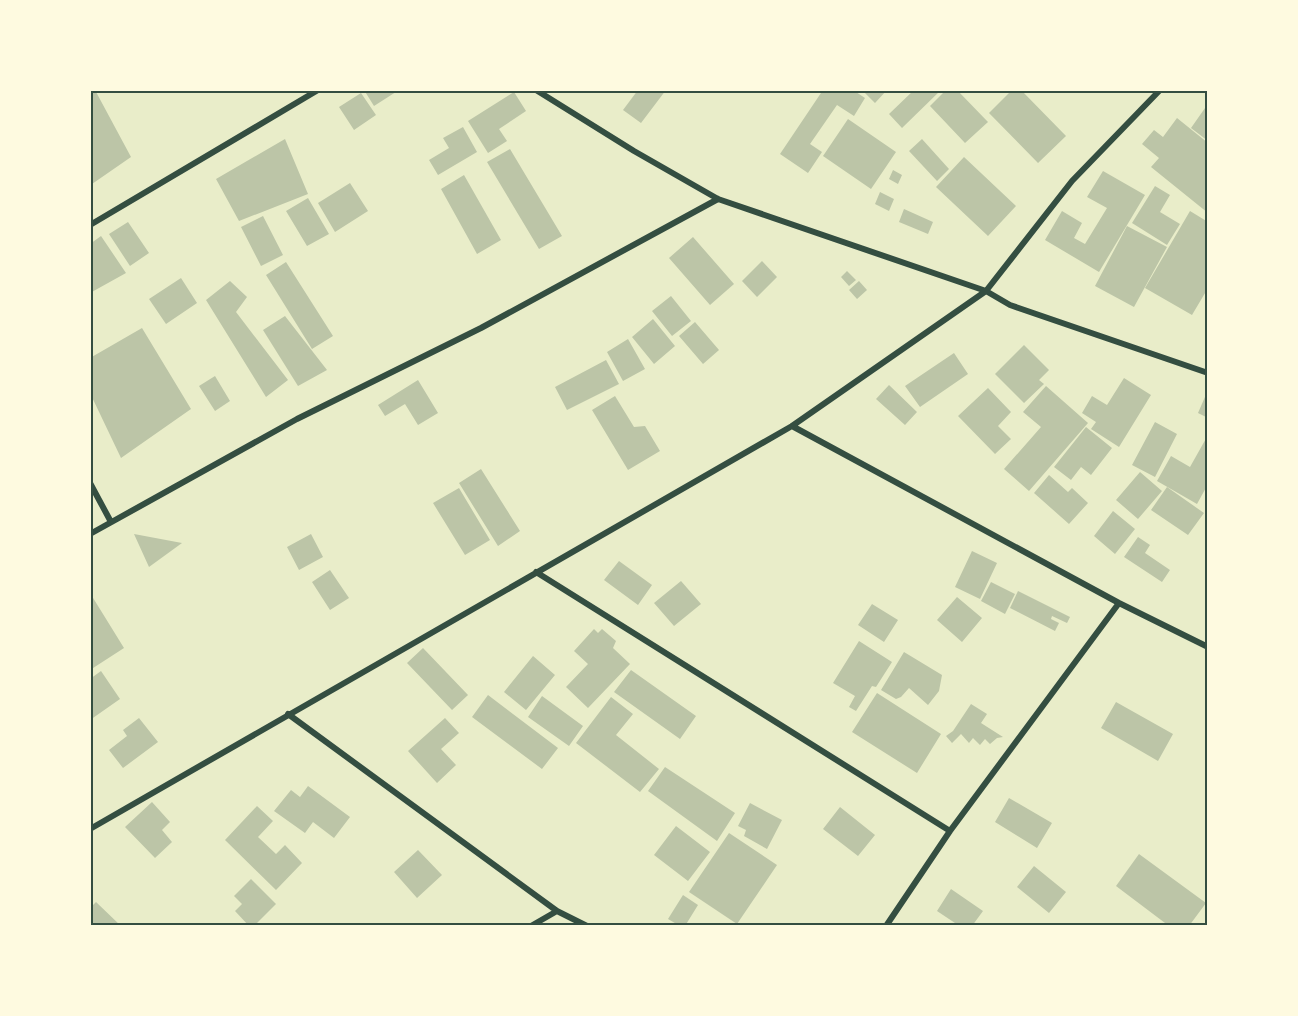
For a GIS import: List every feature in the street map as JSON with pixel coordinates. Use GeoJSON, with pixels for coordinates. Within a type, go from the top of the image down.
{"type":"FeatureCollection","features":[{"type":"Feature","properties":{"kind":"street"},"geometry":{"type":"LineString","coordinates":[[90,225],[307,93],[318,90]]}},
{"type":"Feature","properties":{"kind":"street"},"geometry":{"type":"LineString","coordinates":[[536,90],[634,151],[718,199],[986,291],[1010,305],[1208,373]]}},
{"type":"Feature","properties":{"kind":"street"},"geometry":{"type":"LineString","coordinates":[[90,829],[792,426],[986,291],[1072,181],[1160,90]]}},
{"type":"Feature","properties":{"kind":"street"},"geometry":{"type":"LineString","coordinates":[[90,534],[297,419],[481,328],[718,199]]}},
{"type":"Feature","properties":{"kind":"street"},"geometry":{"type":"LineString","coordinates":[[792,426],[1119,603],[1208,647]]}},
{"type":"Feature","properties":{"kind":"street"},"geometry":{"type":"LineString","coordinates":[[90,483],[111,522]]}},
{"type":"Feature","properties":{"kind":"street"},"geometry":{"type":"LineString","coordinates":[[536,572],[950,831]]}},
{"type":"Feature","properties":{"kind":"street"},"geometry":{"type":"LineString","coordinates":[[886,926],[950,831],[1119,603]]}},
{"type":"Feature","properties":{"kind":"street"},"geometry":{"type":"LineString","coordinates":[[288,714],[557,911],[587,926]]}},
{"type":"Feature","properties":{"kind":"street"},"geometry":{"type":"LineString","coordinates":[[531,926],[557,911]]}},
{"type":"Feature","properties":{"kind":"building"},"geometry":{"type":"Polygon","coordinates":[[[90,90],[95,90],[131,157],[92,184],[90,180],[90,90]]]}},
{"type":"Feature","properties":{"kind":"building"},"geometry":{"type":"Polygon","coordinates":[[[364,90],[399,90],[374,106],[364,90]]]}},
{"type":"Feature","properties":{"kind":"building"},"geometry":{"type":"Polygon","coordinates":[[[638,90],[666,90],[641,123],[623,110],[638,90]]]}},
{"type":"Feature","properties":{"kind":"building"},"geometry":{"type":"Polygon","coordinates":[[[823,90],[853,90],[865,98],[854,116],[837,105],[810,144],[822,152],[808,173],[780,154],[823,90]]]}},
{"type":"Feature","properties":{"kind":"building"},"geometry":{"type":"Polygon","coordinates":[[[862,90],[887,90],[875,103],[862,90]]]}},
{"type":"Feature","properties":{"kind":"building"},"geometry":{"type":"Polygon","coordinates":[[[914,90],[941,90],[902,128],[889,114],[914,90]]]}},
{"type":"Feature","properties":{"kind":"building"},"geometry":{"type":"Polygon","coordinates":[[[946,90],[957,90],[988,122],[965,143],[930,106],[946,90]]]}},
{"type":"Feature","properties":{"kind":"building"},"geometry":{"type":"Polygon","coordinates":[[[1012,90],[1021,90],[1066,136],[1038,163],[989,113],[1012,90]]]}},
{"type":"Feature","properties":{"kind":"building"},"geometry":{"type":"Polygon","coordinates":[[[514,92],[526,111],[499,129],[507,141],[488,153],[468,121],[514,92]]]}},
{"type":"Feature","properties":{"kind":"building"},"geometry":{"type":"Polygon","coordinates":[[[361,93],[376,115],[354,130],[339,107],[361,93]]]}},
{"type":"Feature","properties":{"kind":"building"},"geometry":{"type":"Polygon","coordinates":[[[1205,108],[1208,110],[1208,141],[1191,128],[1205,108]]]}},
{"type":"Feature","properties":{"kind":"building"},"geometry":{"type":"Polygon","coordinates":[[[1177,118],[1208,143],[1208,213],[1151,167],[1159,158],[1142,144],[1154,130],[1163,137],[1177,118]]]}},
{"type":"Feature","properties":{"kind":"building"},"geometry":{"type":"Polygon","coordinates":[[[848,119],[896,152],[871,189],[823,156],[848,119]]]}},
{"type":"Feature","properties":{"kind":"building"},"geometry":{"type":"Polygon","coordinates":[[[463,127],[477,152],[438,175],[429,160],[449,148],[443,138],[463,127]]]}},
{"type":"Feature","properties":{"kind":"building"},"geometry":{"type":"Polygon","coordinates":[[[285,139],[308,194],[239,221],[216,179],[285,139]]]}},
{"type":"Feature","properties":{"kind":"building"},"geometry":{"type":"Polygon","coordinates":[[[922,139],[949,169],[937,181],[909,151],[922,139]]]}},
{"type":"Feature","properties":{"kind":"building"},"geometry":{"type":"Polygon","coordinates":[[[510,149],[562,236],[539,249],[487,162],[510,149]]]}},
{"type":"Feature","properties":{"kind":"building"},"geometry":{"type":"Polygon","coordinates":[[[964,157],[1016,206],[988,236],[936,187],[964,157]]]}},
{"type":"Feature","properties":{"kind":"building"},"geometry":{"type":"Polygon","coordinates":[[[893,170],[902,175],[898,184],[889,179],[893,170]]]}},
{"type":"Feature","properties":{"kind":"building"},"geometry":{"type":"Polygon","coordinates":[[[1103,171],[1145,195],[1099,272],[1045,240],[1062,211],[1082,223],[1074,238],[1085,244],[1107,208],[1087,197],[1103,171]]]}},
{"type":"Feature","properties":{"kind":"building"},"geometry":{"type":"Polygon","coordinates":[[[464,175],[501,240],[477,254],[441,189],[464,175]]]}},
{"type":"Feature","properties":{"kind":"building"},"geometry":{"type":"Polygon","coordinates":[[[350,183],[368,211],[335,232],[318,203],[350,183]]]}},
{"type":"Feature","properties":{"kind":"building"},"geometry":{"type":"Polygon","coordinates":[[[1155,186],[1170,195],[1160,212],[1180,224],[1167,245],[1132,223],[1155,186]]]}},
{"type":"Feature","properties":{"kind":"building"},"geometry":{"type":"Polygon","coordinates":[[[880,192],[894,199],[889,211],[875,204],[880,192]]]}},
{"type":"Feature","properties":{"kind":"building"},"geometry":{"type":"Polygon","coordinates":[[[308,198],[329,234],[307,246],[286,211],[308,198]]]}},
{"type":"Feature","properties":{"kind":"building"},"geometry":{"type":"Polygon","coordinates":[[[904,209],[933,222],[928,234],[899,222],[904,209]]]}},
{"type":"Feature","properties":{"kind":"building"},"geometry":{"type":"Polygon","coordinates":[[[1190,211],[1208,222],[1208,288],[1192,315],[1145,288],[1190,211]]]}},
{"type":"Feature","properties":{"kind":"building"},"geometry":{"type":"Polygon","coordinates":[[[263,216],[283,255],[261,266],[241,227],[263,216]]]}},
{"type":"Feature","properties":{"kind":"building"},"geometry":{"type":"Polygon","coordinates":[[[128,222],[149,253],[130,266],[109,234],[128,222]]]}},
{"type":"Feature","properties":{"kind":"building"},"geometry":{"type":"Polygon","coordinates":[[[1127,226],[1167,247],[1134,307],[1095,286],[1127,226]]]}},
{"type":"Feature","properties":{"kind":"building"},"geometry":{"type":"Polygon","coordinates":[[[101,236],[126,273],[90,293],[90,244],[101,236]]]}},
{"type":"Feature","properties":{"kind":"building"},"geometry":{"type":"Polygon","coordinates":[[[693,237],[734,284],[710,305],[669,258],[693,237]]]}},
{"type":"Feature","properties":{"kind":"building"},"geometry":{"type":"Polygon","coordinates":[[[762,261],[777,277],[757,297],[742,281],[762,261]]]}},
{"type":"Feature","properties":{"kind":"building"},"geometry":{"type":"Polygon","coordinates":[[[286,262],[333,336],[312,349],[266,275],[286,262]]]}},
{"type":"Feature","properties":{"kind":"building"},"geometry":{"type":"Polygon","coordinates":[[[847,271],[856,280],[849,286],[841,277],[847,271]]]}},
{"type":"Feature","properties":{"kind":"building"},"geometry":{"type":"Polygon","coordinates":[[[181,278],[197,303],[166,324],[149,299],[181,278]]]}},
{"type":"Feature","properties":{"kind":"building"},"geometry":{"type":"Polygon","coordinates":[[[230,281],[247,297],[236,312],[288,380],[266,397],[206,300],[230,281]]]}},
{"type":"Feature","properties":{"kind":"building"},"geometry":{"type":"Polygon","coordinates":[[[859,281],[867,290],[857,299],[849,290],[859,281]]]}},
{"type":"Feature","properties":{"kind":"building"},"geometry":{"type":"Polygon","coordinates":[[[671,296],[691,321],[672,336],[652,311],[671,296]]]}},
{"type":"Feature","properties":{"kind":"building"},"geometry":{"type":"Polygon","coordinates":[[[285,316],[327,370],[298,386],[263,330],[285,316]]]}},
{"type":"Feature","properties":{"kind":"building"},"geometry":{"type":"Polygon","coordinates":[[[653,319],[675,346],[654,364],[632,337],[653,319]]]}},
{"type":"Feature","properties":{"kind":"building"},"geometry":{"type":"Polygon","coordinates":[[[695,322],[719,350],[703,364],[679,336],[695,322]]]}},
{"type":"Feature","properties":{"kind":"building"},"geometry":{"type":"Polygon","coordinates":[[[142,328],[191,409],[121,458],[90,393],[90,358],[142,328]]]}},
{"type":"Feature","properties":{"kind":"building"},"geometry":{"type":"Polygon","coordinates":[[[628,339],[645,369],[623,381],[607,352],[628,339]]]}},
{"type":"Feature","properties":{"kind":"building"},"geometry":{"type":"Polygon","coordinates":[[[1024,345],[1049,370],[1039,380],[1044,384],[1024,403],[995,374],[1024,345]]]}},
{"type":"Feature","properties":{"kind":"building"},"geometry":{"type":"Polygon","coordinates":[[[954,353],[968,374],[920,407],[905,386],[954,353]]]}},
{"type":"Feature","properties":{"kind":"building"},"geometry":{"type":"Polygon","coordinates":[[[606,360],[619,384],[567,410],[555,387],[606,360]]]}},
{"type":"Feature","properties":{"kind":"building"},"geometry":{"type":"Polygon","coordinates":[[[215,376],[230,401],[215,411],[199,386],[215,376]]]}},
{"type":"Feature","properties":{"kind":"building"},"geometry":{"type":"Polygon","coordinates":[[[1124,378],[1151,395],[1119,447],[1091,429],[1096,422],[1082,413],[1092,396],[1107,405],[1124,378]]]}},
{"type":"Feature","properties":{"kind":"building"},"geometry":{"type":"Polygon","coordinates":[[[418,380],[438,413],[418,425],[405,404],[385,416],[378,405],[418,380]]]}},
{"type":"Feature","properties":{"kind":"building"},"geometry":{"type":"Polygon","coordinates":[[[889,385],[917,412],[905,425],[876,399],[889,385]]]}},
{"type":"Feature","properties":{"kind":"building"},"geometry":{"type":"Polygon","coordinates":[[[1046,386],[1088,423],[1029,491],[1004,469],[1041,427],[1023,412],[1046,386]]]}},
{"type":"Feature","properties":{"kind":"building"},"geometry":{"type":"Polygon","coordinates":[[[988,388],[1011,412],[998,426],[1011,439],[995,454],[958,416],[988,388]]]}},
{"type":"Feature","properties":{"kind":"building"},"geometry":{"type":"Polygon","coordinates":[[[1208,390],[1208,418],[1198,413],[1208,390]]]}},
{"type":"Feature","properties":{"kind":"building"},"geometry":{"type":"Polygon","coordinates":[[[615,396],[634,427],[645,426],[660,451],[628,470],[592,410],[615,396]]]}},
{"type":"Feature","properties":{"kind":"building"},"geometry":{"type":"Polygon","coordinates":[[[1155,422],[1177,434],[1155,477],[1132,465],[1155,422]]]}},
{"type":"Feature","properties":{"kind":"building"},"geometry":{"type":"Polygon","coordinates":[[[1086,427],[1112,448],[1091,475],[1081,467],[1071,480],[1054,467],[1086,427]]]}},
{"type":"Feature","properties":{"kind":"building"},"geometry":{"type":"Polygon","coordinates":[[[1208,435],[1208,484],[1197,504],[1157,481],[1171,456],[1190,467],[1208,435]]]}},
{"type":"Feature","properties":{"kind":"building"},"geometry":{"type":"Polygon","coordinates":[[[481,469],[520,531],[498,546],[459,483],[481,469]]]}},
{"type":"Feature","properties":{"kind":"building"},"geometry":{"type":"Polygon","coordinates":[[[1140,472],[1162,491],[1138,519],[1116,500],[1140,472]]]}},
{"type":"Feature","properties":{"kind":"building"},"geometry":{"type":"Polygon","coordinates":[[[1049,475],[1068,492],[1072,488],[1088,503],[1069,524],[1034,493],[1049,475]]]}},
{"type":"Feature","properties":{"kind":"building"},"geometry":{"type":"Polygon","coordinates":[[[1167,487],[1204,513],[1188,535],[1151,510],[1167,487]]]}},
{"type":"Feature","properties":{"kind":"building"},"geometry":{"type":"Polygon","coordinates":[[[459,488],[490,540],[465,555],[433,503],[459,488]]]}},
{"type":"Feature","properties":{"kind":"building"},"geometry":{"type":"Polygon","coordinates":[[[1113,511],[1135,529],[1115,554],[1094,536],[1113,511]]]}},
{"type":"Feature","properties":{"kind":"building"},"geometry":{"type":"Polygon","coordinates":[[[134,534],[182,543],[149,567],[134,534]]]}},
{"type":"Feature","properties":{"kind":"building"},"geometry":{"type":"Polygon","coordinates":[[[311,534],[323,557],[299,570],[287,547],[311,534]]]}},
{"type":"Feature","properties":{"kind":"building"},"geometry":{"type":"Polygon","coordinates":[[[1138,537],[1150,545],[1145,553],[1170,570],[1162,582],[1124,557],[1138,537]]]}},
{"type":"Feature","properties":{"kind":"building"},"geometry":{"type":"Polygon","coordinates":[[[972,551],[997,563],[980,599],[955,587],[972,551]]]}},
{"type":"Feature","properties":{"kind":"building"},"geometry":{"type":"Polygon","coordinates":[[[619,561],[652,585],[638,605],[604,580],[619,561]]]}},
{"type":"Feature","properties":{"kind":"building"},"geometry":{"type":"Polygon","coordinates":[[[330,570],[349,598],[330,610],[312,582],[330,570]]]}},
{"type":"Feature","properties":{"kind":"building"},"geometry":{"type":"Polygon","coordinates":[[[681,581],[701,604],[674,626],[654,603],[681,581]]]}},
{"type":"Feature","properties":{"kind":"building"},"geometry":{"type":"Polygon","coordinates":[[[991,582],[1015,594],[1005,614],[981,601],[991,582]]]}},
{"type":"Feature","properties":{"kind":"building"},"geometry":{"type":"Polygon","coordinates":[[[1018,591],[1070,617],[1067,623],[1052,616],[1051,619],[1059,623],[1055,631],[1010,608],[1018,591]]]}},
{"type":"Feature","properties":{"kind":"building"},"geometry":{"type":"Polygon","coordinates":[[[90,593],[124,648],[90,670],[90,593]]]}},
{"type":"Feature","properties":{"kind":"building"},"geometry":{"type":"Polygon","coordinates":[[[957,597],[982,618],[962,642],[937,620],[957,597]]]}},
{"type":"Feature","properties":{"kind":"building"},"geometry":{"type":"Polygon","coordinates":[[[872,604],[898,620],[884,642],[858,625],[872,604]]]}},
{"type":"Feature","properties":{"kind":"building"},"geometry":{"type":"Polygon","coordinates":[[[594,629],[598,633],[602,629],[616,641],[613,648],[630,664],[588,708],[566,687],[588,664],[574,651],[594,629]]]}},
{"type":"Feature","properties":{"kind":"building"},"geometry":{"type":"Polygon","coordinates":[[[859,641],[892,662],[876,687],[872,686],[856,711],[849,707],[855,696],[833,683],[859,641]]]}},
{"type":"Feature","properties":{"kind":"building"},"geometry":{"type":"Polygon","coordinates":[[[423,648],[468,695],[452,710],[407,663],[423,648]]]}},
{"type":"Feature","properties":{"kind":"building"},"geometry":{"type":"Polygon","coordinates":[[[904,652],[942,675],[939,691],[928,705],[909,688],[896,699],[881,690],[904,652]]]}},
{"type":"Feature","properties":{"kind":"building"},"geometry":{"type":"Polygon","coordinates":[[[533,656],[555,675],[526,710],[504,692],[533,656]]]}},
{"type":"Feature","properties":{"kind":"building"},"geometry":{"type":"Polygon","coordinates":[[[631,670],[696,716],[680,739],[614,692],[631,670]]]}},
{"type":"Feature","properties":{"kind":"building"},"geometry":{"type":"Polygon","coordinates":[[[101,671],[120,699],[90,720],[90,679],[101,671]]]}},
{"type":"Feature","properties":{"kind":"building"},"geometry":{"type":"Polygon","coordinates":[[[877,693],[941,734],[917,773],[852,732],[877,693]]]}},
{"type":"Feature","properties":{"kind":"building"},"geometry":{"type":"Polygon","coordinates":[[[488,695],[558,748],[542,769],[472,717],[488,695]]]}},
{"type":"Feature","properties":{"kind":"building"},"geometry":{"type":"Polygon","coordinates":[[[542,696],[583,726],[569,746],[528,717],[542,696]]]}},
{"type":"Feature","properties":{"kind":"building"},"geometry":{"type":"Polygon","coordinates":[[[611,697],[633,714],[616,735],[659,769],[640,792],[576,743],[611,697]]]}},
{"type":"Feature","properties":{"kind":"building"},"geometry":{"type":"Polygon","coordinates":[[[1116,702],[1173,734],[1158,761],[1101,728],[1116,702]]]}},
{"type":"Feature","properties":{"kind":"building"},"geometry":{"type":"Polygon","coordinates":[[[971,704],[987,714],[981,723],[1003,737],[997,738],[990,744],[985,739],[980,745],[973,738],[969,743],[961,734],[952,743],[946,736],[953,731],[971,704]]]}},
{"type":"Feature","properties":{"kind":"building"},"geometry":{"type":"Polygon","coordinates":[[[139,718],[158,742],[123,768],[109,750],[127,736],[123,730],[139,718]]]}},
{"type":"Feature","properties":{"kind":"building"},"geometry":{"type":"Polygon","coordinates":[[[445,718],[459,733],[441,749],[456,765],[437,783],[408,751],[445,718]]]}},
{"type":"Feature","properties":{"kind":"building"},"geometry":{"type":"Polygon","coordinates":[[[665,767],[735,813],[717,841],[648,791],[665,767]]]}},
{"type":"Feature","properties":{"kind":"building"},"geometry":{"type":"Polygon","coordinates":[[[308,786],[350,817],[334,838],[313,822],[305,833],[274,811],[291,790],[300,797],[308,786]]]}},
{"type":"Feature","properties":{"kind":"building"},"geometry":{"type":"Polygon","coordinates":[[[1009,798],[1052,823],[1037,848],[995,822],[1009,798]]]}},
{"type":"Feature","properties":{"kind":"building"},"geometry":{"type":"Polygon","coordinates":[[[152,802],[170,822],[162,830],[172,842],[155,858],[125,827],[152,802]]]}},
{"type":"Feature","properties":{"kind":"building"},"geometry":{"type":"Polygon","coordinates":[[[750,803],[782,820],[767,849],[744,836],[746,830],[738,826],[750,803]]]}},
{"type":"Feature","properties":{"kind":"building"},"geometry":{"type":"Polygon","coordinates":[[[257,806],[273,821],[258,837],[276,854],[285,845],[302,863],[276,890],[225,840],[257,806]]]}},
{"type":"Feature","properties":{"kind":"building"},"geometry":{"type":"Polygon","coordinates":[[[840,807],[875,835],[858,856],[823,829],[840,807]]]}},
{"type":"Feature","properties":{"kind":"building"},"geometry":{"type":"Polygon","coordinates":[[[676,826],[710,852],[688,881],[654,855],[676,826]]]}},
{"type":"Feature","properties":{"kind":"building"},"geometry":{"type":"Polygon","coordinates":[[[729,833],[777,865],[737,924],[689,892],[729,833]]]}},
{"type":"Feature","properties":{"kind":"building"},"geometry":{"type":"Polygon","coordinates":[[[418,850],[442,875],[417,898],[394,872],[418,850]]]}},
{"type":"Feature","properties":{"kind":"building"},"geometry":{"type":"Polygon","coordinates":[[[1139,854],[1206,903],[1189,926],[1169,926],[1116,886],[1139,854]]]}},
{"type":"Feature","properties":{"kind":"building"},"geometry":{"type":"Polygon","coordinates":[[[1034,866],[1066,892],[1049,913],[1017,887],[1034,866]]]}},
{"type":"Feature","properties":{"kind":"building"},"geometry":{"type":"Polygon","coordinates":[[[251,879],[276,904],[254,926],[249,926],[235,911],[242,904],[234,896],[251,879]]]}},
{"type":"Feature","properties":{"kind":"building"},"geometry":{"type":"Polygon","coordinates":[[[951,889],[983,911],[972,926],[953,926],[955,923],[937,911],[951,889]]]}},
{"type":"Feature","properties":{"kind":"building"},"geometry":{"type":"Polygon","coordinates":[[[683,895],[698,905],[685,926],[680,926],[668,919],[683,895]]]}},
{"type":"Feature","properties":{"kind":"building"},"geometry":{"type":"Polygon","coordinates":[[[96,902],[121,926],[90,926],[90,908],[96,902]]]}}]}
